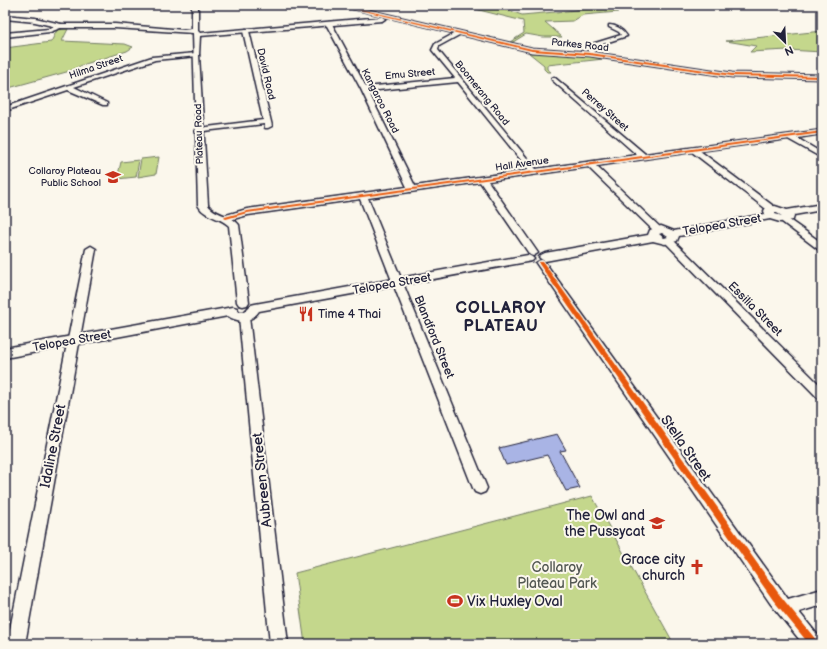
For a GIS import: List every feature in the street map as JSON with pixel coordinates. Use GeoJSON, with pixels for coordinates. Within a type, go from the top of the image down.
{"type":"FeatureCollection","features":[{"type":"Feature","properties":{"kind":"street","name":"Plateau Road"},"geometry":{"type":"LineString","coordinates":[[195,5],[198,34],[196,54],[203,205],[207,211],[226,218]]}},
{"type":"Feature","properties":{"kind":"street","name":"Parkes Road"},"geometry":{"type":"LineString","coordinates":[[340,5],[532,50],[590,54],[732,76],[822,77]]}},
{"type":"Feature","properties":{"kind":"street"},"geometry":{"type":"LineString","coordinates":[[5,17],[35,20],[61,26],[115,26],[198,34],[379,20],[388,17]]}},
{"type":"Feature","properties":{"kind":"street","name":"Kangaroo Road"},"geometry":{"type":"LineString","coordinates":[[329,24],[364,89],[412,189]]}},
{"type":"Feature","properties":{"kind":"street"},"geometry":{"type":"LineString","coordinates":[[5,35],[50,30],[61,26]]}},
{"type":"Feature","properties":{"kind":"street"},"geometry":{"type":"LineString","coordinates":[[590,54],[594,45],[624,36],[621,31],[611,26]]}},
{"type":"Feature","properties":{"kind":"street","name":"David Road"},"geometry":{"type":"LineString","coordinates":[[199,130],[267,124],[246,31]]}},
{"type":"Feature","properties":{"kind":"street","name":"Boomerang Road"},"geometry":{"type":"LineString","coordinates":[[459,34],[437,45],[434,50],[534,172]]}},
{"type":"Feature","properties":{"kind":"street","name":"Hilma Street"},"geometry":{"type":"LineString","coordinates":[[5,109],[154,58],[196,54]]}},
{"type":"Feature","properties":{"kind":"street","name":"Perrey Street"},"geometry":{"type":"LineString","coordinates":[[554,79],[643,157]]}},
{"type":"Feature","properties":{"kind":"street","name":"Emu Street"},"geometry":{"type":"LineString","coordinates":[[364,89],[458,80]]}},
{"type":"Feature","properties":{"kind":"street"},"geometry":{"type":"LineString","coordinates":[[68,87],[105,104]]}},
{"type":"Feature","properties":{"kind":"street","name":"Hall Avenue"},"geometry":{"type":"LineString","coordinates":[[226,218],[247,212],[822,132]]}},
{"type":"Feature","properties":{"kind":"street"},"geometry":{"type":"LineString","coordinates":[[790,136],[822,156]]}},
{"type":"Feature","properties":{"kind":"street"},"geometry":{"type":"LineString","coordinates":[[694,150],[772,213],[776,219],[822,207]]}},
{"type":"Feature","properties":{"kind":"street"},"geometry":{"type":"LineString","coordinates":[[590,164],[663,241],[671,238]]}},
{"type":"Feature","properties":{"kind":"street","name":"Stella Street"},"geometry":{"type":"LineString","coordinates":[[482,179],[772,591],[814,644]]}},
{"type":"Feature","properties":{"kind":"street","name":"Blandford Street"},"geometry":{"type":"LineString","coordinates":[[363,196],[480,488]]}},
{"type":"Feature","properties":{"kind":"street","name":"Telopea Street"},"geometry":{"type":"LineString","coordinates":[[671,238],[772,213]]}},
{"type":"Feature","properties":{"kind":"street"},"geometry":{"type":"LineString","coordinates":[[786,216],[822,248]]}},
{"type":"Feature","properties":{"kind":"street","name":"Aubreen Street"},"geometry":{"type":"LineString","coordinates":[[226,218],[234,225],[279,644]]}},
{"type":"Feature","properties":{"kind":"street","name":"Telopea Street"},"geometry":{"type":"LineString","coordinates":[[5,353],[537,258],[656,233]]}},
{"type":"Feature","properties":{"kind":"street","name":"Essilia Street"},"geometry":{"type":"LineString","coordinates":[[671,238],[822,395]]}},
{"type":"Feature","properties":{"kind":"street","name":"Idaline Street"},"geometry":{"type":"LineString","coordinates":[[16,644],[91,249]]}},
{"type":"Feature","properties":{"kind":"street"},"geometry":{"type":"LineString","coordinates":[[786,608],[822,597]]}},
{"type":"Feature","properties":{"kind":"green space"},"geometry":{"type":"Polygon","coordinates":[[[499,7],[522,15],[610,7],[618,12],[583,15],[573,21],[545,22],[562,37],[543,37],[526,34],[513,42],[510,42],[524,33],[523,21],[475,9],[499,7]]]}},
{"type":"Feature","properties":{"kind":"green space"},"geometry":{"type":"Polygon","coordinates":[[[68,29],[62,41],[125,44],[133,47],[127,51],[82,65],[70,71],[5,89],[5,48],[51,42],[57,30],[68,29]]]}},
{"type":"Feature","properties":{"kind":"green space"},"geometry":{"type":"Polygon","coordinates":[[[822,31],[822,52],[788,50],[750,52],[756,46],[726,41],[822,31]]]}},
{"type":"Feature","properties":{"kind":"green space"},"geometry":{"type":"Polygon","coordinates":[[[529,53],[576,54],[604,59],[547,65],[547,69],[551,72],[547,72],[544,69],[544,65],[529,53]]]}},
{"type":"Feature","properties":{"kind":"green space"},"geometry":{"type":"Polygon","coordinates":[[[159,157],[156,174],[138,177],[141,159],[159,157]]]}},
{"type":"Feature","properties":{"kind":"green space"},"geometry":{"type":"Polygon","coordinates":[[[139,160],[136,177],[117,179],[121,162],[139,160]]]}},
{"type":"Feature","properties":{"kind":"green space","name":"Collaroy Plateau Park"},"geometry":{"type":"Polygon","coordinates":[[[592,496],[674,644],[305,644],[295,573],[592,496]]]}},
{"type":"Feature","properties":{"kind":"building"},"geometry":{"type":"Polygon","coordinates":[[[557,434],[566,450],[560,451],[580,488],[566,491],[547,455],[506,465],[499,448],[557,434]]]}},
{"type":"Feature","properties":{"kind":"cycle path"},"geometry":{"type":"LineString","coordinates":[[340,5],[532,50],[590,54],[732,75],[822,77]]}},
{"type":"Feature","properties":{"kind":"cycle path"},"geometry":{"type":"LineString","coordinates":[[226,218],[247,212],[822,132]]}},
{"type":"Feature","properties":{"kind":"cycle path"},"geometry":{"type":"LineString","coordinates":[[541,263],[776,597],[814,644]]}},
{"type":"Feature","properties":{"kind":"place","name":"Collaroy Plateau Public School"},"geometry":{"type":"Point","coordinates":[113,177]}},
{"type":"Feature","properties":{"kind":"place","name":"Time 4 Thai"},"geometry":{"type":"Point","coordinates":[306,314]}},
{"type":"Feature","properties":{"kind":"place","name":"The Owl and the Pussycat"},"geometry":{"type":"Point","coordinates":[657,523]}},
{"type":"Feature","properties":{"kind":"place","name":"Grace city church"},"geometry":{"type":"Point","coordinates":[697,567]}},
{"type":"Feature","properties":{"kind":"place","name":"Vix Huxley Oval"},"geometry":{"type":"Point","coordinates":[455,601]}},
{"type":"Feature","properties":{"kind":"district","name":"COLLAROY PLATEAU"},"geometry":{"type":"Point","coordinates":[501,317]}}]}
